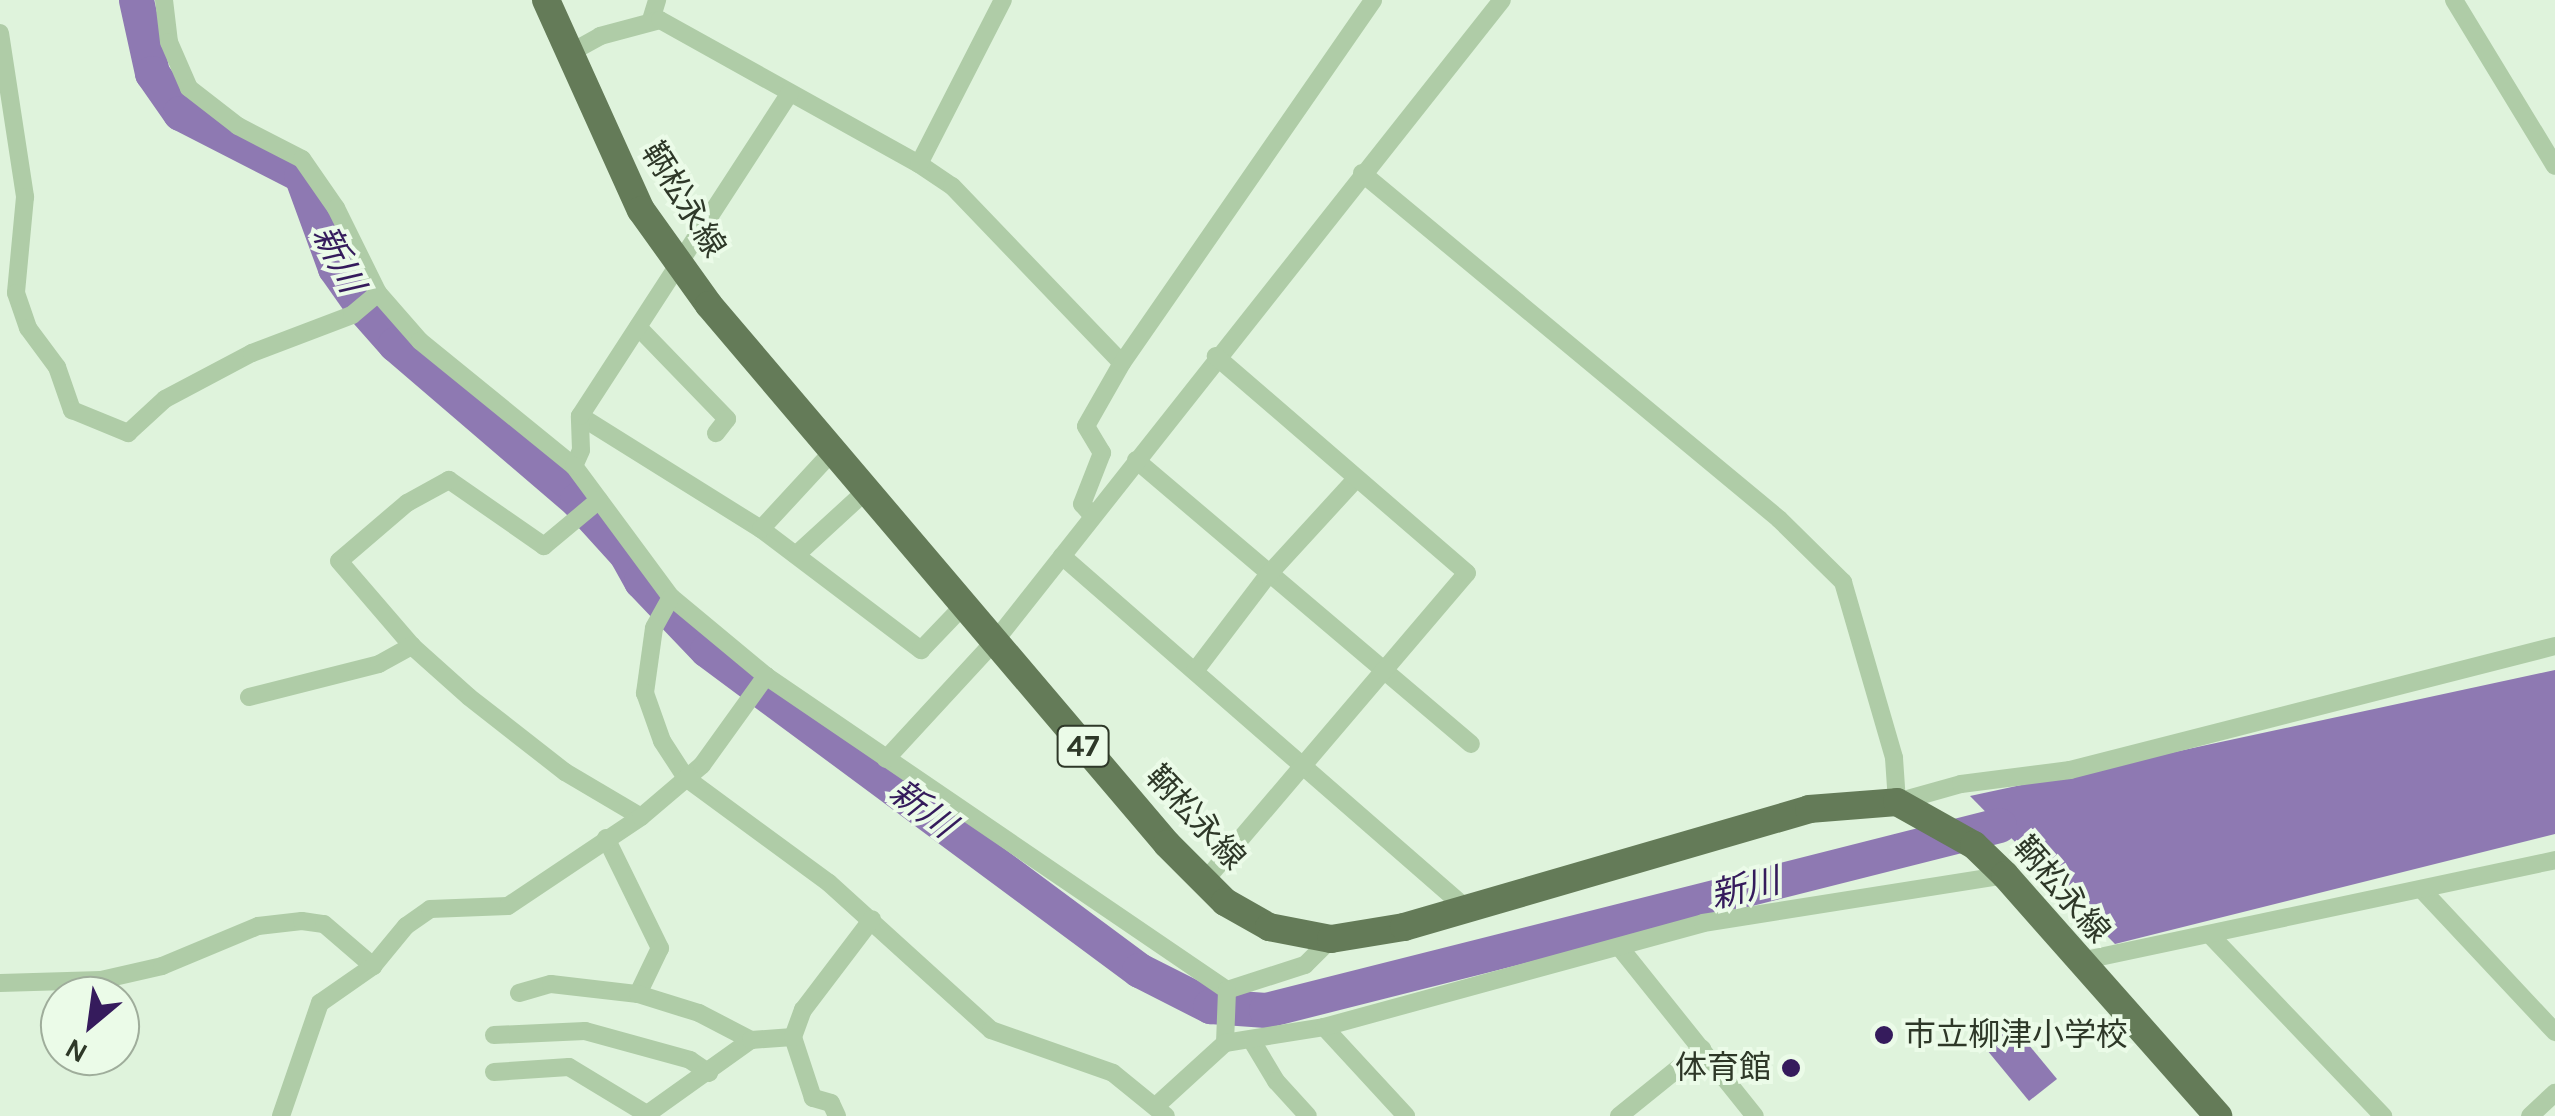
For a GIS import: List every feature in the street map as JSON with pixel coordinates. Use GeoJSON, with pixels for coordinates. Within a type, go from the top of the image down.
{"type":"FeatureCollection","features":[{"type":"Feature","properties":{"kind":"main road","name":"鞆松永線"},"geometry":{"type":"LineString","coordinates":[[546,0],[641,210],[680,264],[964,605],[1203,883],[1269,927],[1331,939],[1467,910],[1809,809],[1905,806],[1974,845],[2002,872],[2076,962],[2218,1116]]}},
{"type":"Feature","properties":{"kind":"street"},"geometry":{"type":"LineString","coordinates":[[164,0],[169,42],[189,88],[238,126],[302,159],[336,208],[378,293],[420,340],[574,466],[670,597],[766,676],[1228,990]]}},
{"type":"Feature","properties":{"kind":"street"},"geometry":{"type":"LineString","coordinates":[[651,20],[657,0]]}},
{"type":"Feature","properties":{"kind":"street"},"geometry":{"type":"LineString","coordinates":[[918,164],[1003,0]]}},
{"type":"Feature","properties":{"kind":"street"},"geometry":{"type":"LineString","coordinates":[[1092,514],[1082,504],[1102,453],[1086,426],[1122,363],[1373,0]]}},
{"type":"Feature","properties":{"kind":"street"},"geometry":{"type":"LineString","coordinates":[[886,760],[995,641],[1216,356],[1502,0]]}},
{"type":"Feature","properties":{"kind":"street"},"geometry":{"type":"LineString","coordinates":[[2454,0],[2555,166]]}},
{"type":"Feature","properties":{"kind":"street"},"geometry":{"type":"LineString","coordinates":[[568,54],[651,20],[790,92],[952,186],[1122,363]]}},
{"type":"Feature","properties":{"kind":"street"},"geometry":{"type":"LineString","coordinates":[[0,33],[24,197],[16,293],[28,328],[57,366],[72,410],[128,433],[165,399],[252,353],[352,316],[378,293]]}},
{"type":"Feature","properties":{"kind":"street"},"geometry":{"type":"LineString","coordinates":[[574,466],[582,450],[580,416],[790,92]]}},
{"type":"Feature","properties":{"kind":"street"},"geometry":{"type":"LineString","coordinates":[[1362,173],[1780,518],[1843,582],[1905,806],[1961,784],[2070,770],[2555,646]]}},
{"type":"Feature","properties":{"kind":"street"},"geometry":{"type":"LineString","coordinates":[[638,327],[726,420],[716,433]]}},
{"type":"Feature","properties":{"kind":"street"},"geometry":{"type":"LineString","coordinates":[[1203,883],[1467,573],[1216,356]]}},
{"type":"Feature","properties":{"kind":"street"},"geometry":{"type":"LineString","coordinates":[[580,416],[761,529],[921,650],[964,605]]}},
{"type":"Feature","properties":{"kind":"street"},"geometry":{"type":"LineString","coordinates":[[761,529],[834,451]]}},
{"type":"Feature","properties":{"kind":"street"},"geometry":{"type":"LineString","coordinates":[[1136,460],[1382,672],[1472,744]]}},
{"type":"Feature","properties":{"kind":"street"},"geometry":{"type":"LineString","coordinates":[[1195,671],[1268,574],[1356,478]]}},
{"type":"Feature","properties":{"kind":"street"},"geometry":{"type":"LineString","coordinates":[[599,500],[544,546],[449,480],[407,503],[339,562],[412,646],[565,772],[640,817]]}},
{"type":"Feature","properties":{"kind":"street"},"geometry":{"type":"LineString","coordinates":[[796,555],[867,490]]}},
{"type":"Feature","properties":{"kind":"street"},"geometry":{"type":"LineString","coordinates":[[1062,556],[1306,763],[1467,910]]}},
{"type":"Feature","properties":{"kind":"street"},"geometry":{"type":"LineString","coordinates":[[670,597],[654,628],[645,693],[662,741],[686,778],[872,919],[991,1030],[1113,1073],[1161,1111],[1224,1038],[1228,990]]}},
{"type":"Feature","properties":{"kind":"street"},"geometry":{"type":"LineString","coordinates":[[249,696],[379,664],[412,646]]}},
{"type":"Feature","properties":{"kind":"street"},"geometry":{"type":"LineString","coordinates":[[281,1116],[320,1003],[373,966],[406,926],[430,910],[508,906],[640,817],[686,778],[751,702],[766,676]]}},
{"type":"Feature","properties":{"kind":"street"},"geometry":{"type":"LineString","coordinates":[[606,838],[660,948],[638,994]]}},
{"type":"Feature","properties":{"kind":"street"},"geometry":{"type":"LineString","coordinates":[[2076,962],[2424,892],[2555,860]]}},
{"type":"Feature","properties":{"kind":"street"},"geometry":{"type":"LineString","coordinates":[[1224,1038],[1252,1040],[1324,1028],[1703,924],[2002,872]]}},
{"type":"Feature","properties":{"kind":"street"},"geometry":{"type":"LineString","coordinates":[[2424,892],[2555,1032]]}},
{"type":"Feature","properties":{"kind":"street"},"geometry":{"type":"LineString","coordinates":[[837,1116],[831,1103],[810,1107],[793,1038],[803,1010],[872,919]]}},
{"type":"Feature","properties":{"kind":"street"},"geometry":{"type":"LineString","coordinates":[[0,983],[102,980],[162,966],[258,926],[302,920],[324,924],[373,966]]}},
{"type":"Feature","properties":{"kind":"street"},"geometry":{"type":"LineString","coordinates":[[2212,936],[2383,1116]]}},
{"type":"Feature","properties":{"kind":"street"},"geometry":{"type":"LineString","coordinates":[[1228,990],[1305,965],[1331,939]]}},
{"type":"Feature","properties":{"kind":"street"},"geometry":{"type":"LineString","coordinates":[[1621,949],[1756,1116]]}},
{"type":"Feature","properties":{"kind":"street"},"geometry":{"type":"LineString","coordinates":[[519,992],[551,984],[638,994],[699,1013],[751,1040],[793,1038]]}},
{"type":"Feature","properties":{"kind":"street"},"geometry":{"type":"LineString","coordinates":[[1324,1028],[1406,1116]]}},
{"type":"Feature","properties":{"kind":"street"},"geometry":{"type":"LineString","coordinates":[[494,1035],[585,1031],[690,1060],[709,1072]]}},
{"type":"Feature","properties":{"kind":"street"},"geometry":{"type":"LineString","coordinates":[[494,1072],[570,1067],[650,1114],[751,1040]]}},
{"type":"Feature","properties":{"kind":"street"},"geometry":{"type":"LineString","coordinates":[[1252,1040],[1276,1081],[1308,1116]]}},
{"type":"Feature","properties":{"kind":"street"},"geometry":{"type":"LineString","coordinates":[[1619,1116],[1702,1049]]}},
{"type":"Feature","properties":{"kind":"street"},"geometry":{"type":"LineString","coordinates":[[2530,1116],[2555,1093]]}},
{"type":"Feature","properties":{"kind":"shaded area"},"geometry":{"type":"Polygon","coordinates":[[[2555,670],[2555,834],[2115,944],[1970,796],[2555,670]]]}},
{"type":"Feature","properties":{"kind":"shaded area"},"geometry":{"type":"Polygon","coordinates":[[[2009,1021],[2057,1079],[2029,1101],[1982,1044],[2009,1021]]]}},
{"type":"Feature","properties":{"kind":"waterway","name":"新川"},"geometry":{"type":"LineString","coordinates":[[136,0],[152,73],[180,113],[301,175],[335,268],[364,309],[395,344],[577,500],[626,554],[641,581],[707,650],[1139,970],[1210,1006],[1266,1010],[1999,825]]}},
{"type":"Feature","properties":{"kind":"place","name":"市立柳津小学校"},"geometry":{"type":"Point","coordinates":[1884,1035]}},
{"type":"Feature","properties":{"kind":"place","name":"体育館"},"geometry":{"type":"Point","coordinates":[1791,1068]}}]}
